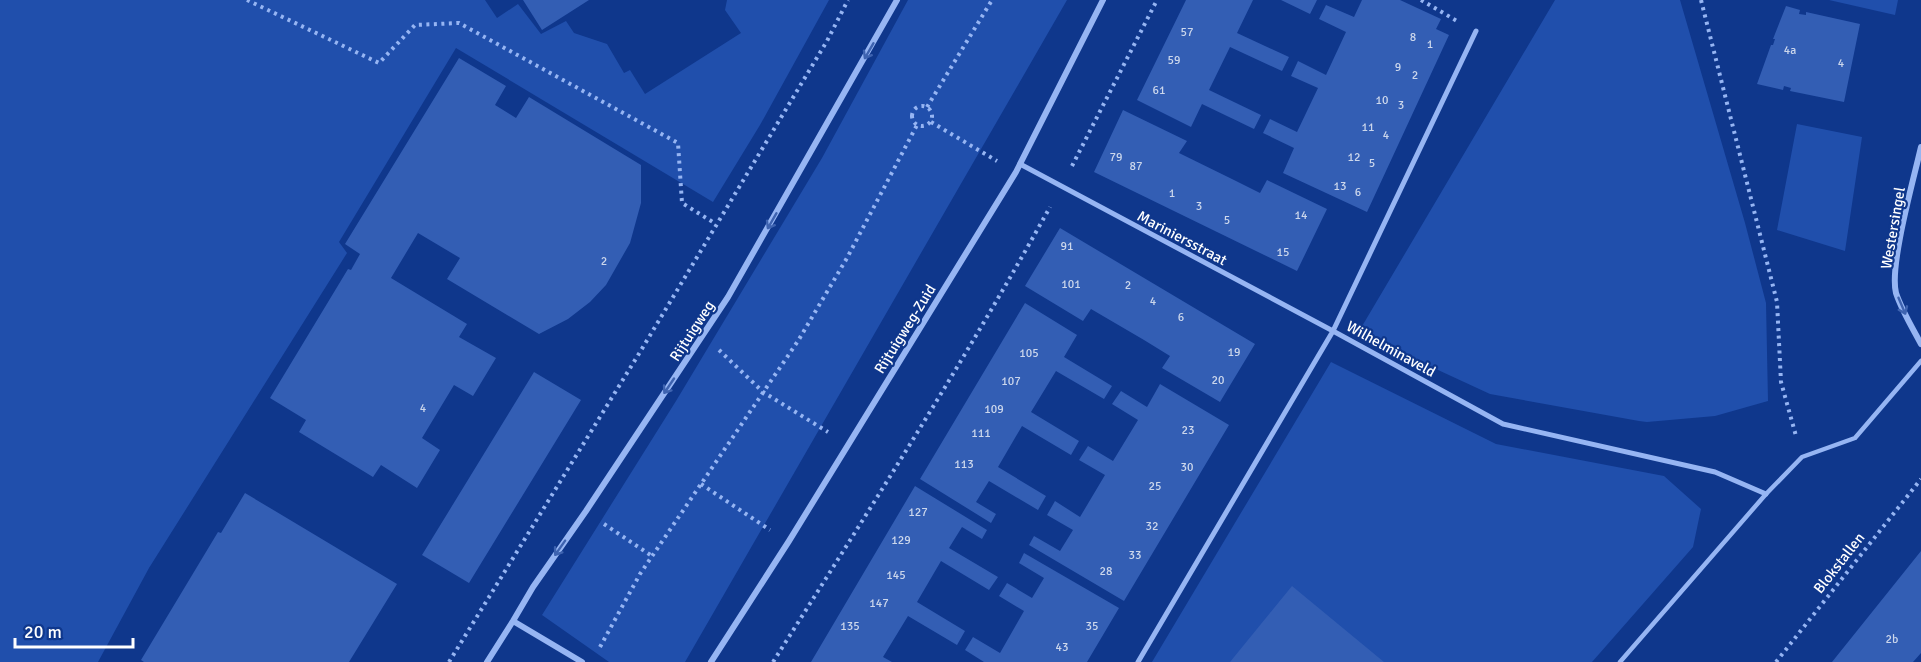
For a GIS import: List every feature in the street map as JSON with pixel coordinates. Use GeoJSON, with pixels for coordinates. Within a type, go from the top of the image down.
{"type":"FeatureCollection","features":[{"type":"Feature","properties":{"kind":"street","name":"Rijtuigweg"},"geometry":{"type":"LineString","coordinates":[[487,662],[533,587],[734,287],[897,0]]}},
{"type":"Feature","properties":{"kind":"street","name":"Rijtuigweg-Zuid"},"geometry":{"type":"LineString","coordinates":[[711,662],[788,543],[1016,172],[1103,0]]}},
{"type":"Feature","properties":{"kind":"street"},"geometry":{"type":"LineString","coordinates":[[1333,331],[1476,32]]}},
{"type":"Feature","properties":{"kind":"street","name":"Westersingel"},"geometry":{"type":"LineString","coordinates":[[1921,147],[1896,262],[1896,291],[1921,344]]}},
{"type":"Feature","properties":{"kind":"street","name":"Mariniersstraat"},"geometry":{"type":"LineString","coordinates":[[1020,164],[1333,331]]}},
{"type":"Feature","properties":{"kind":"street","name":"Wilhelminaveld"},"geometry":{"type":"LineString","coordinates":[[1138,662],[1333,331],[1503,424],[1715,472],[1766,494]]}},
{"type":"Feature","properties":{"kind":"street"},"geometry":{"type":"LineString","coordinates":[[513,621],[582,662]]}},
{"type":"Feature","properties":{"kind":"lane"},"geometry":{"type":"LineString","coordinates":[[1620,662],[1766,494],[1802,457],[1855,438],[1921,361]]}},
{"type":"Feature","properties":{"kind":"path"},"geometry":{"type":"LineString","coordinates":[[247,0],[380,63],[415,25],[459,22],[678,143],[682,203],[717,224]]}},
{"type":"Feature","properties":{"kind":"path"},"geometry":{"type":"LineString","coordinates":[[449,662],[717,224],[848,0]]}},
{"type":"Feature","properties":{"kind":"path"},"geometry":{"type":"LineString","coordinates":[[927,107],[992,0]]}},
{"type":"Feature","properties":{"kind":"path"},"geometry":{"type":"LineString","coordinates":[[772,662],[902,459],[1007,284],[1061,187],[1157,0]]}},
{"type":"Feature","properties":{"kind":"path"},"geometry":{"type":"LineString","coordinates":[[1421,0],[1476,32]]}},
{"type":"Feature","properties":{"kind":"path"},"geometry":{"type":"LineString","coordinates":[[1701,0],[1777,302],[1781,382],[1802,457]]}},
{"type":"Feature","properties":{"kind":"path"},"geometry":{"type":"LineString","coordinates":[[917,125],[913,119],[913,113],[920,106],[927,107],[932,112],[931,122]]}},
{"type":"Feature","properties":{"kind":"path"},"geometry":{"type":"LineString","coordinates":[[917,125],[926,125],[931,122]]}},
{"type":"Feature","properties":{"kind":"path"},"geometry":{"type":"LineString","coordinates":[[931,122],[1016,172]]}},
{"type":"Feature","properties":{"kind":"path"},"geometry":{"type":"LineString","coordinates":[[598,652],[640,574],[798,341],[847,258],[917,125]]}},
{"type":"Feature","properties":{"kind":"path"},"geometry":{"type":"LineString","coordinates":[[704,335],[763,392],[848,445]]}},
{"type":"Feature","properties":{"kind":"path","name":"Blokstallen"},"geometry":{"type":"LineString","coordinates":[[1776,662],[1921,479]]}},
{"type":"Feature","properties":{"kind":"path"},"geometry":{"type":"LineString","coordinates":[[701,484],[788,543]]}},
{"type":"Feature","properties":{"kind":"path"},"geometry":{"type":"LineString","coordinates":[[586,511],[652,556]]}},
{"type":"Feature","properties":{"kind":"shaded area"},"geometry":{"type":"Polygon","coordinates":[[[0,0],[485,0],[497,18],[518,4],[541,34],[566,21],[574,33],[607,44],[624,73],[630,70],[645,94],[741,33],[725,10],[727,0],[829,0],[760,125],[713,202],[456,48],[339,242],[347,253],[149,568],[98,662],[0,662],[0,0]]]}},
{"type":"Feature","properties":{"kind":"shaded area"},"geometry":{"type":"Polygon","coordinates":[[[908,0],[1067,0],[685,662],[609,662],[542,615],[676,401],[822,158],[908,0]]]}},
{"type":"Feature","properties":{"kind":"shaded area"},"geometry":{"type":"Polygon","coordinates":[[[1555,0],[1680,0],[1766,303],[1768,401],[1715,416],[1639,421],[1490,394],[1358,333],[1555,0]]]}},
{"type":"Feature","properties":{"kind":"shaded area"},"geometry":{"type":"Polygon","coordinates":[[[1829,0],[1898,0],[1895,15],[1829,0]]]}},
{"type":"Feature","properties":{"kind":"shaded area"},"geometry":{"type":"Polygon","coordinates":[[[1797,124],[1862,137],[1845,251],[1777,230],[1797,124]]]}},
{"type":"Feature","properties":{"kind":"shaded area"},"geometry":{"type":"Polygon","coordinates":[[[1331,362],[1496,444],[1664,476],[1701,509],[1693,547],[1592,662],[1152,662],[1331,362]]]}},
{"type":"Feature","properties":{"kind":"building"},"geometry":{"type":"Polygon","coordinates":[[[523,0],[589,0],[542,30],[523,0]]]}},
{"type":"Feature","properties":{"kind":"building"},"geometry":{"type":"Polygon","coordinates":[[[1186,0],[1253,0],[1237,33],[1289,57],[1282,71],[1230,47],[1209,90],[1261,115],[1254,129],[1202,104],[1191,127],[1137,100],[1186,0]]]}},
{"type":"Feature","properties":{"kind":"building"},"geometry":{"type":"Polygon","coordinates":[[[1281,0],[1317,0],[1310,14],[1281,0]]]}},
{"type":"Feature","properties":{"kind":"building"},"geometry":{"type":"Polygon","coordinates":[[[1362,0],[1400,0],[1441,19],[1436,29],[1449,35],[1367,212],[1283,173],[1294,148],[1263,133],[1270,119],[1297,132],[1318,88],[1291,76],[1298,61],[1326,75],[1346,32],[1319,19],[1326,5],[1354,17],[1362,0]]]}},
{"type":"Feature","properties":{"kind":"building"},"geometry":{"type":"Polygon","coordinates":[[[1786,6],[1800,10],[1799,14],[1806,15],[1806,12],[1860,24],[1844,102],[1790,91],[1791,88],[1784,86],[1783,90],[1757,84],[1786,6]]]}},
{"type":"Feature","properties":{"kind":"building"},"geometry":{"type":"Polygon","coordinates":[[[459,58],[506,86],[495,105],[516,118],[529,97],[641,165],[641,203],[630,243],[606,285],[590,302],[568,319],[539,334],[447,279],[460,258],[418,233],[391,278],[467,324],[459,337],[496,358],[473,396],[454,385],[422,438],[440,450],[417,488],[381,465],[373,477],[299,432],[306,420],[270,398],[348,269],[351,270],[360,254],[345,244],[459,58]]]}},
{"type":"Feature","properties":{"kind":"building"},"geometry":{"type":"Polygon","coordinates":[[[1123,110],[1187,141],[1179,153],[1260,193],[1267,180],[1327,209],[1297,271],[1094,172],[1123,110]]]}},
{"type":"Feature","properties":{"kind":"building"},"geometry":{"type":"Polygon","coordinates":[[[1060,228],[1255,344],[1220,402],[1162,368],[1170,356],[1144,340],[1091,309],[1083,321],[1025,286],[1060,228]]]}},
{"type":"Feature","properties":{"kind":"building"},"geometry":{"type":"Polygon","coordinates":[[[1025,303],[1077,335],[1064,357],[1112,386],[1104,399],[1056,371],[1031,412],[1079,441],[1071,455],[1022,426],[998,467],[1046,496],[1038,510],[989,481],[976,502],[996,514],[991,523],[920,479],[1025,303]]]}},
{"type":"Feature","properties":{"kind":"building"},"geometry":{"type":"Polygon","coordinates":[[[534,372],[581,400],[469,583],[422,555],[534,372]]]}},
{"type":"Feature","properties":{"kind":"building"},"geometry":{"type":"Polygon","coordinates":[[[1160,384],[1229,425],[1124,601],[1029,545],[1034,536],[1060,551],[1073,530],[1047,515],[1055,501],[1080,517],[1105,475],[1079,460],[1088,446],[1113,461],[1138,420],[1112,404],[1121,391],[1147,407],[1160,384]]]}},
{"type":"Feature","properties":{"kind":"building"},"geometry":{"type":"Polygon","coordinates":[[[915,486],[987,530],[982,539],[962,527],[949,548],[998,577],[989,590],[941,561],[917,602],[965,631],[957,645],[908,616],[883,657],[892,662],[811,662],[915,486]]]}},
{"type":"Feature","properties":{"kind":"building"},"geometry":{"type":"Polygon","coordinates":[[[245,493],[397,584],[349,662],[144,662],[141,660],[218,532],[221,533],[245,493]]]}},
{"type":"Feature","properties":{"kind":"building"},"geometry":{"type":"Polygon","coordinates":[[[1921,551],[1921,653],[1913,662],[1832,662],[1921,551]]]}},
{"type":"Feature","properties":{"kind":"building"},"geometry":{"type":"Polygon","coordinates":[[[1024,553],[1119,608],[1087,662],[984,662],[965,650],[973,637],[1000,653],[1024,611],[999,596],[1007,583],[1032,598],[1044,578],[1019,563],[1024,553]]]}},
{"type":"Feature","properties":{"kind":"building"},"geometry":{"type":"Polygon","coordinates":[[[1292,586],[1384,662],[1230,662],[1292,586]]]}}]}
